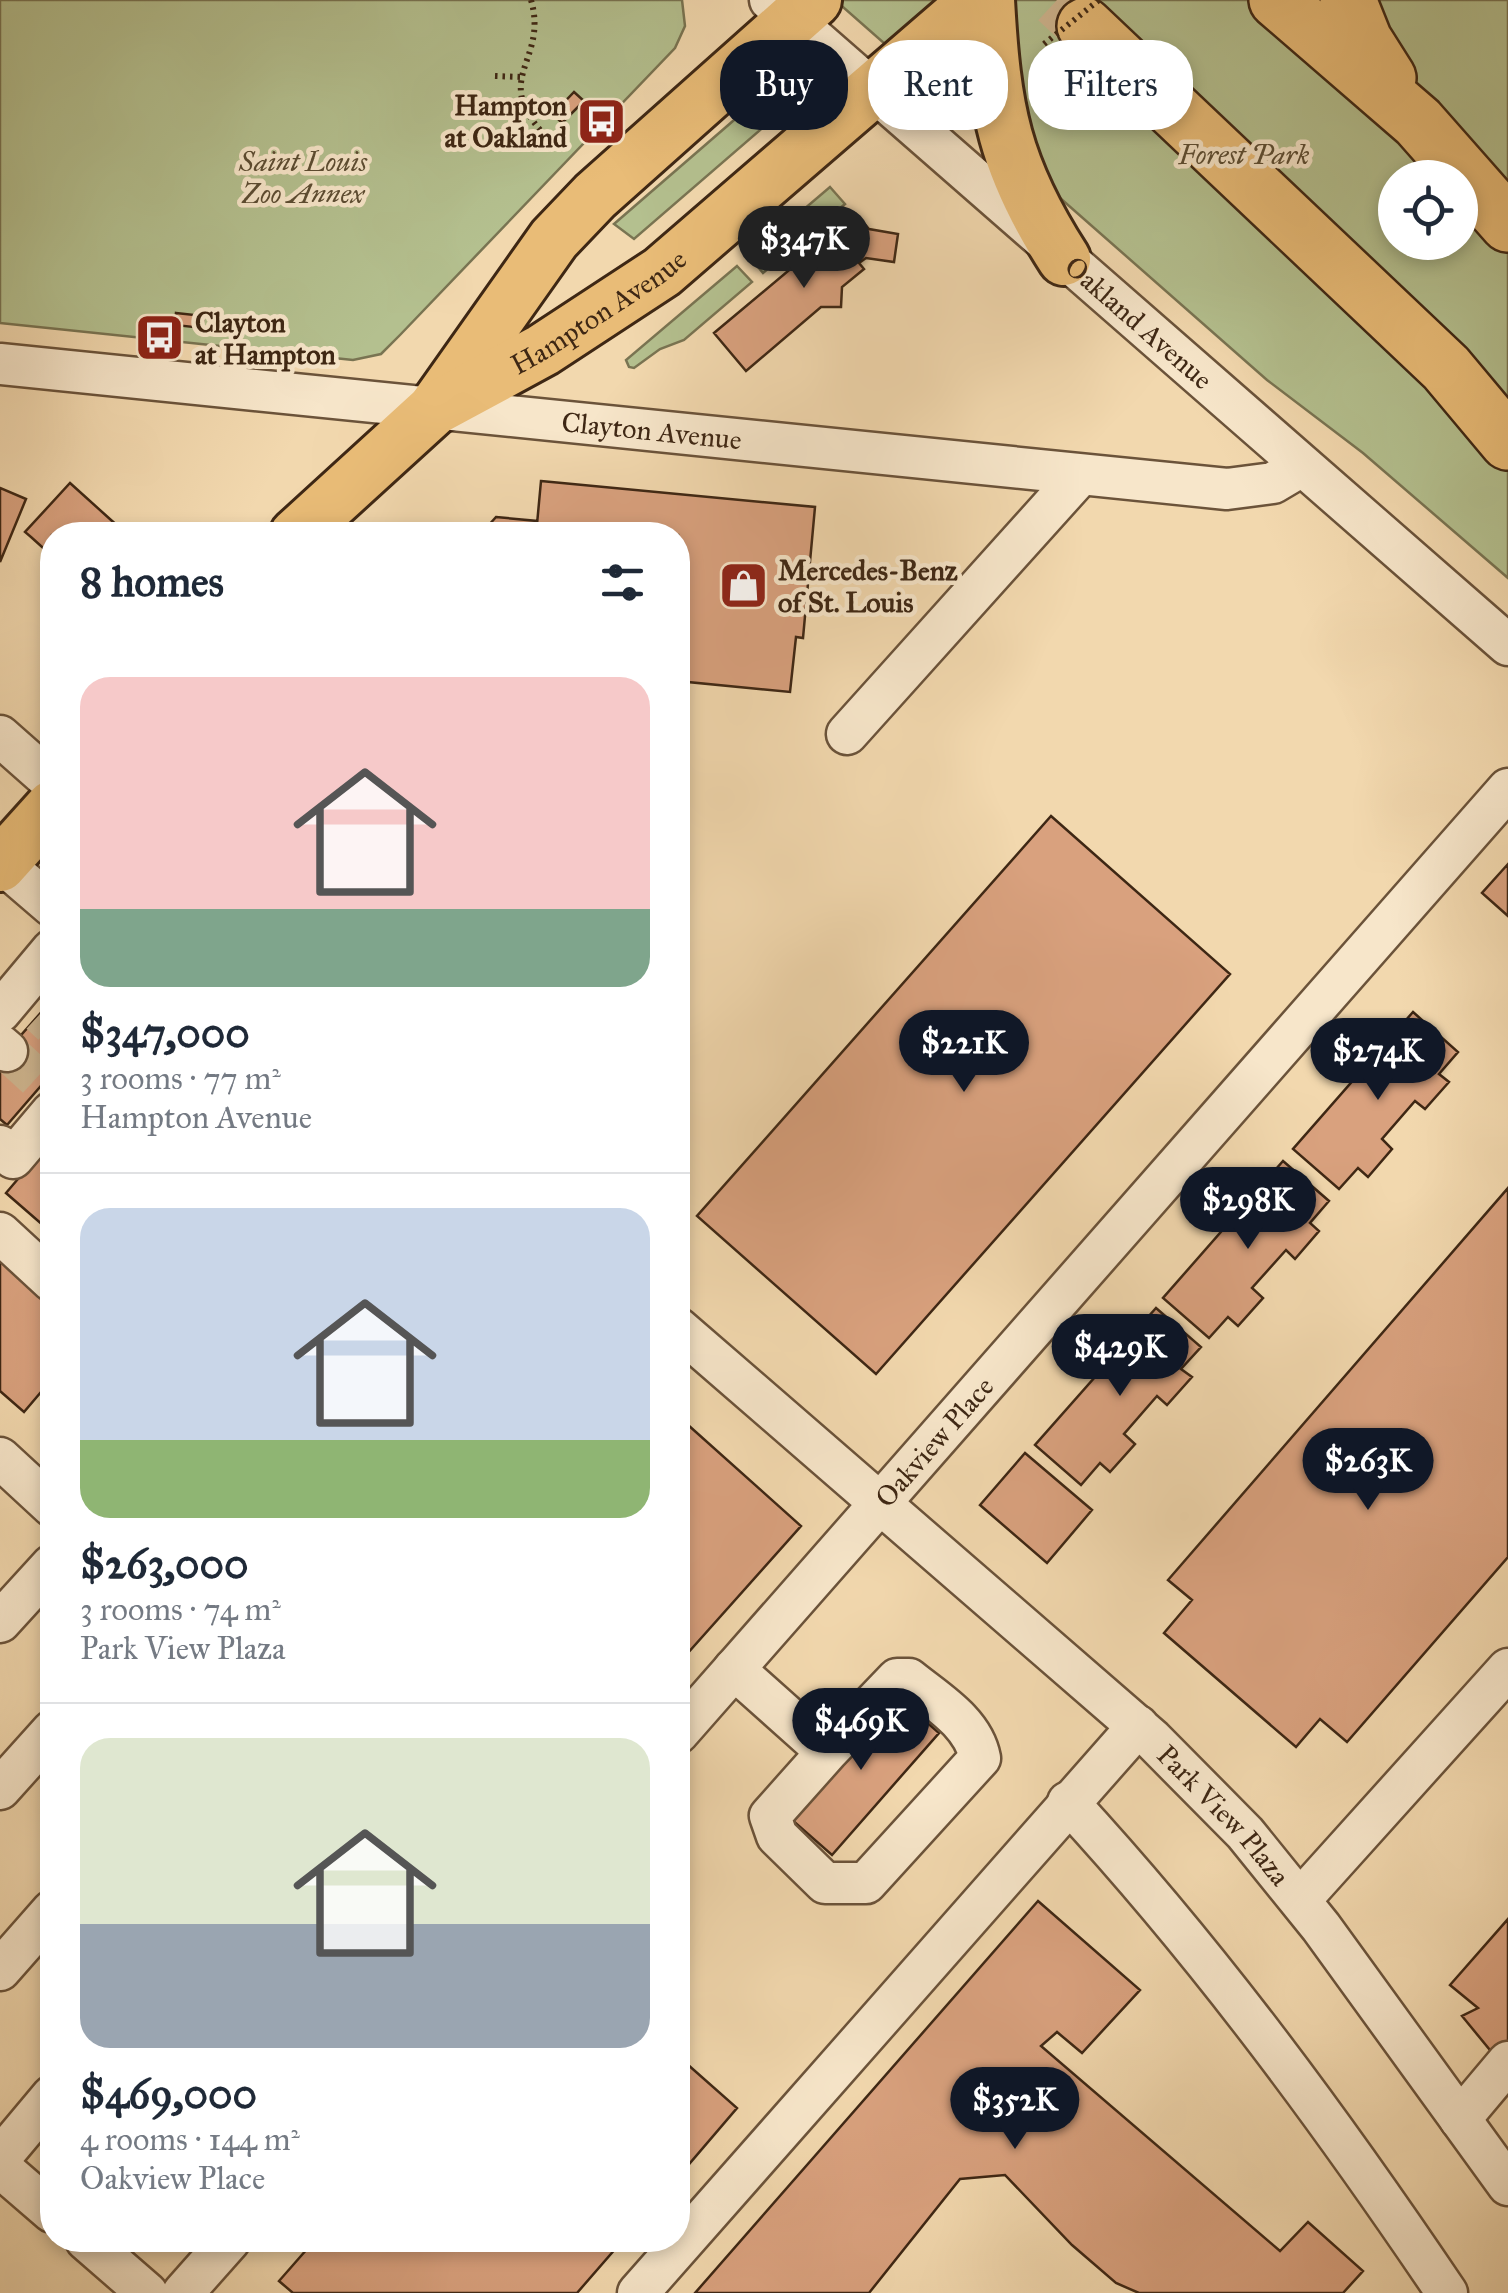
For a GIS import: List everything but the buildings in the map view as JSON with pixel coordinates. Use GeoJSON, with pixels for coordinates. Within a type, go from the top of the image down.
{"type":"FeatureCollection","features":[{"type":"Feature","properties":{"kind":"highway"},"geometry":{"type":"LineString","coordinates":[[1277,0],[1418,122],[1508,224]]}},
{"type":"Feature","properties":{"kind":"highway"},"geometry":{"type":"LineString","coordinates":[[1348,0],[1364,40],[1418,122]]}},
{"type":"Feature","properties":{"kind":"highway"},"geometry":{"type":"LineString","coordinates":[[1076,24],[1446,368],[1508,442]]}},
{"type":"Feature","properties":{"kind":"main road","name":"Hampton Avenue"},"geometry":{"type":"LineString","coordinates":[[930,40],[977,0]]}},
{"type":"Feature","properties":{"kind":"main road"},"geometry":{"type":"LineString","coordinates":[[988,0],[993,83],[1004,142],[1026,195],[1064,259]]}},
{"type":"Feature","properties":{"kind":"main road","name":"Hampton Avenue"},"geometry":{"type":"LineString","coordinates":[[434,410],[493,320],[554,239],[792,6]]}},
{"type":"Feature","properties":{"kind":"main road","name":"Hampton Avenue"},"geometry":{"type":"LineString","coordinates":[[310,522],[434,410],[542,350],[650,280],[868,93]]}},
{"type":"Feature","properties":{"kind":"main road"},"geometry":{"type":"LineString","coordinates":[[1,864],[40,821]]}},
{"type":"Feature","properties":{"kind":"street","name":"Oakland Avenue"},"geometry":{"type":"LineString","coordinates":[[792,6],[868,86]]}},
{"type":"Feature","properties":{"kind":"street","name":"Oakland Avenue"},"geometry":{"type":"LineString","coordinates":[[917,130],[1508,645]]}},
{"type":"Feature","properties":{"kind":"street","name":"Clayton Avenue"},"geometry":{"type":"LineString","coordinates":[[0,364],[1251,489],[1273,484],[1300,467]]}},
{"type":"Feature","properties":{"kind":"street"},"geometry":{"type":"LineString","coordinates":[[847,734],[1080,474]]}},
{"type":"Feature","properties":{"kind":"street"},"geometry":{"type":"LineString","coordinates":[[0,736],[40,771]]}},
{"type":"Feature","properties":{"kind":"street","name":"Oakview Place"},"geometry":{"type":"LineString","coordinates":[[690,1720],[1508,789]]}},
{"type":"Feature","properties":{"kind":"street"},"geometry":{"type":"LineString","coordinates":[[1,864],[40,896]]}},
{"type":"Feature","properties":{"kind":"street"},"geometry":{"type":"LineString","coordinates":[[13,1023],[40,973]]}},
{"type":"Feature","properties":{"kind":"street"},"geometry":{"type":"LineString","coordinates":[[0,1146],[13,1158],[40,1112]]}},
{"type":"Feature","properties":{"kind":"street"},"geometry":{"type":"LineString","coordinates":[[0,1233],[40,1270]]}},
{"type":"Feature","properties":{"kind":"street","name":"Park View Plaza"},"geometry":{"type":"LineString","coordinates":[[690,1339],[1138,1726],[1245,1833],[1300,1900],[1508,2185]]}},
{"type":"Feature","properties":{"kind":"street"},"geometry":{"type":"LineString","coordinates":[[0,1458],[40,1495]]}},
{"type":"Feature","properties":{"kind":"street"},"geometry":{"type":"LineString","coordinates":[[0,1622],[40,1579]]}},
{"type":"Feature","properties":{"kind":"street"},"geometry":{"type":"LineString","coordinates":[[1300,1900],[1508,1669]]}},
{"type":"Feature","properties":{"kind":"street"},"geometry":{"type":"LineString","coordinates":[[734,1670],[827,1752]]}},
{"type":"Feature","properties":{"kind":"street"},"geometry":{"type":"LineString","coordinates":[[897,1679],[910,1679],[964,1724],[977,1742],[980,1758],[866,1884],[844,1886],[825,1883],[777,1836],[770,1816],[827,1752],[897,1679]]}},
{"type":"Feature","properties":{"kind":"street"},"geometry":{"type":"LineString","coordinates":[[690,2234],[1138,1726]]}},
{"type":"Feature","properties":{"kind":"street"},"geometry":{"type":"LineString","coordinates":[[0,1789],[40,1744]]}},
{"type":"Feature","properties":{"kind":"street"},"geometry":{"type":"LineString","coordinates":[[1068,1802],[1161,1902],[1304,2086],[1447,2293]]}},
{"type":"Feature","properties":{"kind":"street"},"geometry":{"type":"LineString","coordinates":[[0,1970],[40,1925]]}},
{"type":"Feature","properties":{"kind":"street"},"geometry":{"type":"LineString","coordinates":[[1460,2119],[1508,2062]]}},
{"type":"Feature","properties":{"kind":"street"},"geometry":{"type":"LineString","coordinates":[[0,2158],[40,2110]]}},
{"type":"Feature","properties":{"kind":"street"},"geometry":{"type":"LineString","coordinates":[[0,2167],[40,2202]]}},
{"type":"Feature","properties":{"kind":"street"},"geometry":{"type":"LineString","coordinates":[[100,2252],[148,2293]]}},
{"type":"Feature","properties":{"kind":"street"},"geometry":{"type":"LineString","coordinates":[[183,2293],[219,2252]]}},
{"type":"Feature","properties":{"kind":"street"},"geometry":{"type":"LineString","coordinates":[[638,2293],[674,2252]]}},
{"type":"Feature","properties":{"kind":"path"},"geometry":{"type":"LineString","coordinates":[[530,0],[534,27],[521,76],[525,113],[555,146]]}},
{"type":"Feature","properties":{"kind":"path"},"geometry":{"type":"LineString","coordinates":[[495,76],[521,76]]}},
{"type":"Feature","properties":{"kind":"green space","name":"Saint Louis Zoo Annex"},"geometry":{"type":"Polygon","coordinates":[[[0,0],[682,0],[685,26],[675,48],[400,335],[381,354],[353,360],[0,323],[0,0]]]}},
{"type":"Feature","properties":{"kind":"green space","name":"Forest Park"},"geometry":{"type":"Polygon","coordinates":[[[835,0],[1508,0],[1508,578],[1363,453],[1267,380],[983,130],[1008,130],[1008,40],[880,40],[835,0]]]}},
{"type":"Feature","properties":{"kind":"green space"},"geometry":{"type":"Polygon","coordinates":[[[723,130],[760,130],[634,239],[614,224],[723,130]]]}},
{"type":"Feature","properties":{"kind":"green space"},"geometry":{"type":"Polygon","coordinates":[[[830,187],[845,204],[763,273],[749,256],[830,187]]]}},
{"type":"Feature","properties":{"kind":"green space"},"geometry":{"type":"Polygon","coordinates":[[[737,266],[752,282],[684,340],[660,349],[634,368],[629,367],[626,360],[737,266]]]}},
{"type":"Feature","properties":{"kind":"tunnel"},"geometry":{"type":"LineString","coordinates":[[1057,0],[1085,26]]}},
{"type":"Feature","properties":{"kind":"tunnel"},"geometry":{"type":"LineString","coordinates":[[7,1051],[40,1081]]}},
{"type":"Feature","properties":{"kind":"place","name":"Hampton at Oakland"},"geometry":{"type":"Point","coordinates":[602,121]}},
{"type":"Feature","properties":{"kind":"place","name":"Clayton at Hampton"},"geometry":{"type":"Point","coordinates":[160,338]}},
{"type":"Feature","properties":{"kind":"place","name":"Mercedes-Benz of St. Louis"},"geometry":{"type":"Point","coordinates":[743,586]}}]}
